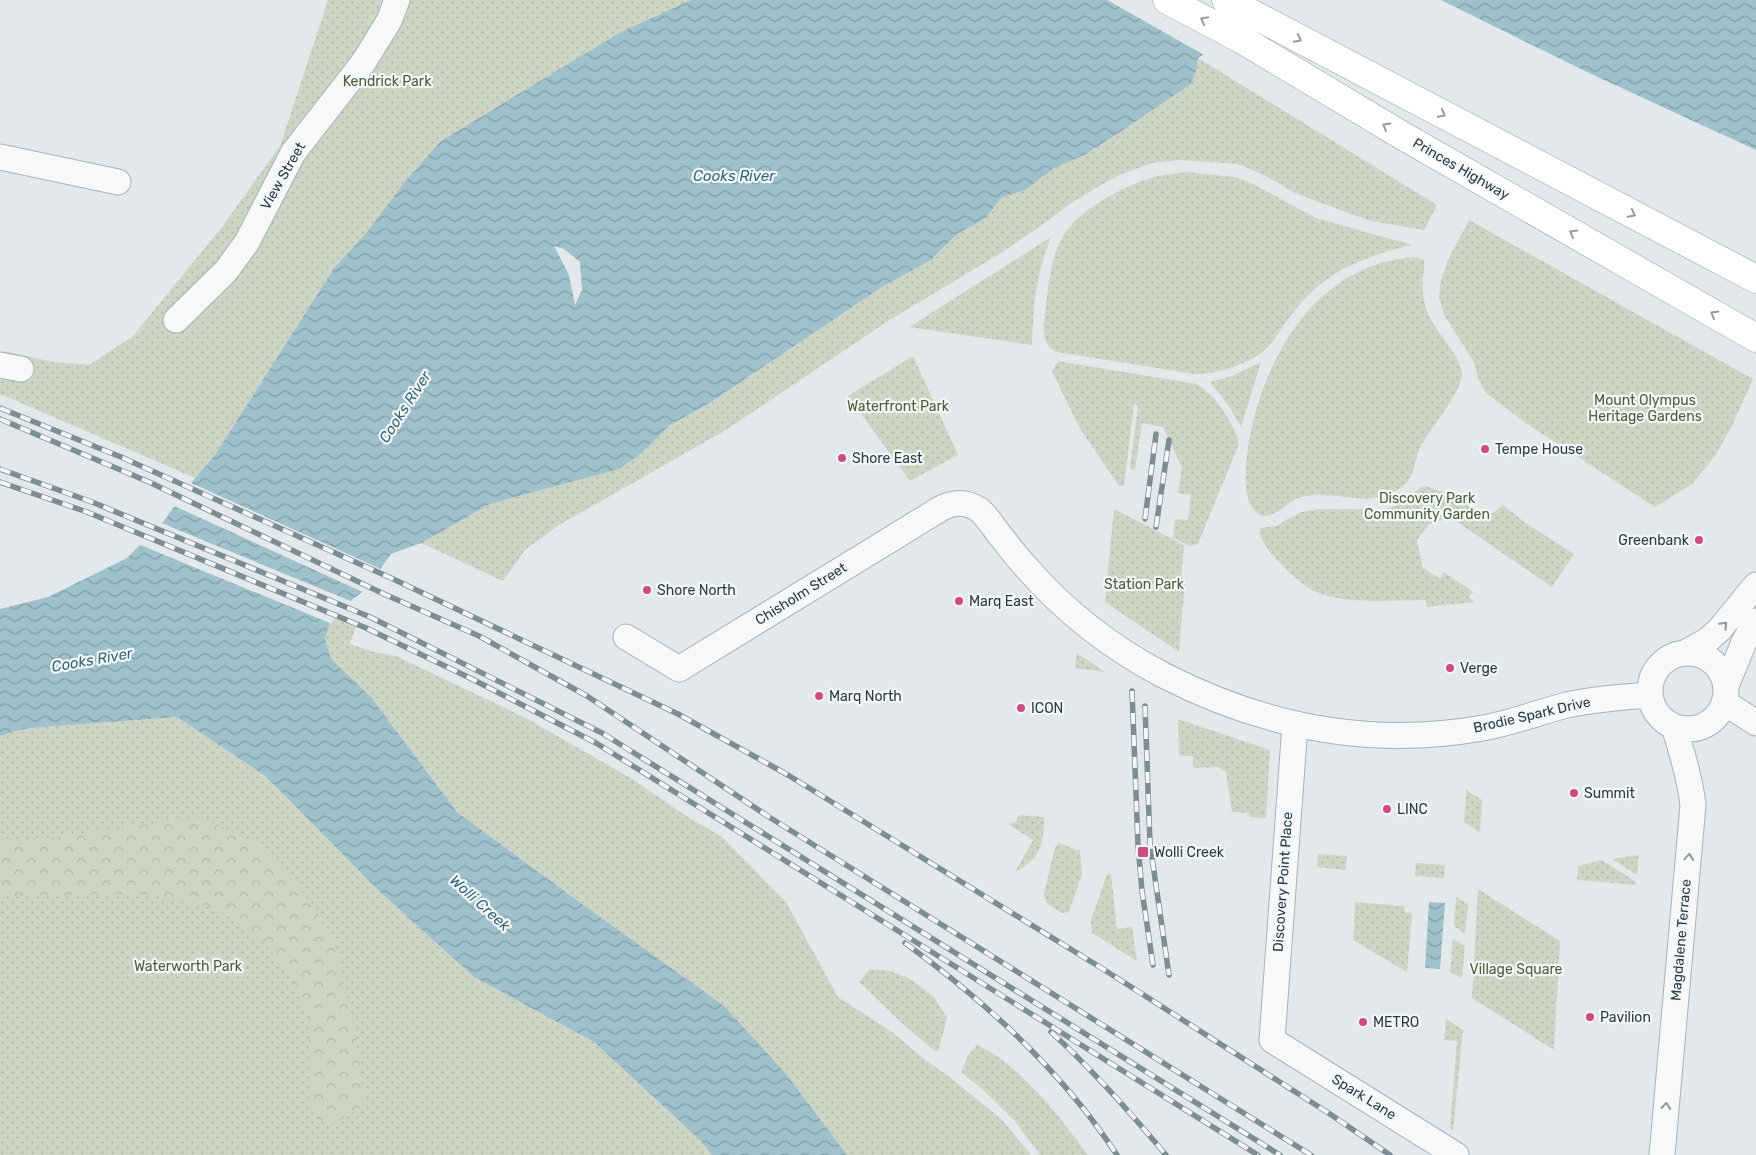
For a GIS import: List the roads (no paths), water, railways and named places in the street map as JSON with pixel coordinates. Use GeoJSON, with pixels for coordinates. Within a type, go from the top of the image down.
{"type":"FeatureCollection","features":[{"type":"Feature","properties":{"kind":"highway","name":"Princes Highway"},"geometry":{"type":"LineString","coordinates":[[1167,0],[1241,40],[1403,136],[1756,338]]}},
{"type":"Feature","properties":{"kind":"highway"},"geometry":{"type":"LineString","coordinates":[[1226,0],[1756,280]]}},
{"type":"Feature","properties":{"kind":"street","name":"View Street"},"geometry":{"type":"LineString","coordinates":[[176,320],[226,270],[247,242],[293,153],[364,63],[389,21],[397,0]]}},
{"type":"Feature","properties":{"kind":"street"},"geometry":{"type":"LineString","coordinates":[[0,158],[118,182]]}},
{"type":"Feature","properties":{"kind":"street","name":"Chisholm Street"},"geometry":{"type":"LineString","coordinates":[[626,637],[679,669],[940,508],[962,503],[970,504],[980,510]]}},
{"type":"Feature","properties":{"kind":"street","name":"Brodie Spark Drive"},"geometry":{"type":"LineString","coordinates":[[980,510],[1015,556],[1042,586],[1093,632],[1128,655],[1195,691],[1228,704],[1295,725],[1372,735],[1430,734],[1483,728],[1526,718],[1568,705],[1650,695]]}},
{"type":"Feature","properties":{"kind":"street"},"geometry":{"type":"LineString","coordinates":[[1685,653],[1708,640],[1720,629],[1756,585]]}},
{"type":"Feature","properties":{"kind":"street"},"geometry":{"type":"LineString","coordinates":[[1756,621],[1744,642],[1725,694],[1719,713],[1710,722],[1699,728],[1686,730],[1674,727],[1665,722],[1658,714],[1652,705],[1650,695],[1650,685],[1653,676],[1666,660],[1675,655],[1685,653],[1696,654],[1707,658],[1716,666],[1722,675],[1725,694],[1756,723]]}},
{"type":"Feature","properties":{"kind":"street","name":"Discovery Point Place"},"geometry":{"type":"LineString","coordinates":[[1272,1040],[1295,725]]}},
{"type":"Feature","properties":{"kind":"street","name":"Magdalene Terrace"},"geometry":{"type":"LineString","coordinates":[[1662,1155],[1693,805],[1692,792],[1674,727]]}},
{"type":"Feature","properties":{"kind":"street","name":"Spark Lane"},"geometry":{"type":"LineString","coordinates":[[1272,1040],[1456,1155]]}},
{"type":"Feature","properties":{"kind":"water","name":"Cooks River"},"geometry":{"type":"Polygon","coordinates":[[[691,0],[1241,0],[1223,41],[1198,58],[1191,84],[1086,154],[1053,169],[1025,190],[1001,198],[986,218],[957,234],[931,260],[882,287],[705,406],[670,425],[639,455],[619,469],[490,504],[421,543],[391,554],[367,588],[332,616],[325,638],[331,659],[371,697],[457,812],[724,1006],[787,1075],[847,1155],[712,1155],[701,1141],[594,1042],[474,977],[380,892],[265,776],[177,717],[32,728],[0,736],[0,609],[48,597],[127,558],[163,522],[195,478],[215,455],[334,268],[367,232],[403,184],[441,141],[621,32],[691,0]],[[554,246],[569,275],[575,305],[582,290],[580,262],[564,249],[554,246]]]}},
{"type":"Feature","properties":{"kind":"water"},"geometry":{"type":"Polygon","coordinates":[[[1441,0],[1756,0],[1756,150],[1589,73],[1441,0]]]}},
{"type":"Feature","properties":{"kind":"water"},"geometry":{"type":"Polygon","coordinates":[[[1429,902],[1445,903],[1440,969],[1425,968],[1429,902]]]}},
{"type":"Feature","properties":{"kind":"railway"},"geometry":{"type":"LineString","coordinates":[[0,408],[121,457],[391,578],[678,714],[788,775],[1103,969],[1330,1114],[1390,1155]]}},
{"type":"Feature","properties":{"kind":"railway"},"geometry":{"type":"LineString","coordinates":[[0,419],[149,482],[384,594],[479,636],[587,696],[769,817],[1311,1155]]}},
{"type":"Feature","properties":{"kind":"railway"},"geometry":{"type":"LineString","coordinates":[[1145,519],[1156,434]]}},
{"type":"Feature","properties":{"kind":"railway"},"geometry":{"type":"LineString","coordinates":[[1156,527],[1169,440]]}},
{"type":"Feature","properties":{"kind":"railway"},"geometry":{"type":"LineString","coordinates":[[0,469],[92,502],[370,617],[602,733],[1280,1155]]}},
{"type":"Feature","properties":{"kind":"railway"},"geometry":{"type":"LineString","coordinates":[[0,482],[87,512],[366,628],[470,678],[596,743],[1258,1155]]}},
{"type":"Feature","properties":{"kind":"railway"},"geometry":{"type":"LineString","coordinates":[[1132,691],[1138,845],[1142,891],[1153,965]]}},
{"type":"Feature","properties":{"kind":"railway"},"geometry":{"type":"LineString","coordinates":[[1145,706],[1150,844],[1169,975]]}},
{"type":"Feature","properties":{"kind":"railway"},"geometry":{"type":"LineString","coordinates":[[905,943],[993,1013],[1020,1039],[1072,1095],[1117,1155]]}},
{"type":"Feature","properties":{"kind":"railway"},"geometry":{"type":"LineString","coordinates":[[1051,1032],[1111,1092],[1166,1155]]}},
{"type":"Feature","properties":{"kind":"place","name":"Tempe House"},"geometry":{"type":"Point","coordinates":[1485,449]}},
{"type":"Feature","properties":{"kind":"place","name":"Shore East"},"geometry":{"type":"Point","coordinates":[842,458]}},
{"type":"Feature","properties":{"kind":"place","name":"Greenbank"},"geometry":{"type":"Point","coordinates":[1699,540]}},
{"type":"Feature","properties":{"kind":"place","name":"Shore North"},"geometry":{"type":"Point","coordinates":[647,590]}},
{"type":"Feature","properties":{"kind":"place","name":"Marq East"},"geometry":{"type":"Point","coordinates":[959,601]}},
{"type":"Feature","properties":{"kind":"place","name":"Verge"},"geometry":{"type":"Point","coordinates":[1450,668]}},
{"type":"Feature","properties":{"kind":"place","name":"Marq North"},"geometry":{"type":"Point","coordinates":[819,696]}},
{"type":"Feature","properties":{"kind":"place","name":"ICON"},"geometry":{"type":"Point","coordinates":[1021,708]}},
{"type":"Feature","properties":{"kind":"place","name":"Summit"},"geometry":{"type":"Point","coordinates":[1574,793]}},
{"type":"Feature","properties":{"kind":"place","name":"LINC"},"geometry":{"type":"Point","coordinates":[1387,809]}},
{"type":"Feature","properties":{"kind":"place","name":"Wolli Creek"},"geometry":{"type":"Point","coordinates":[1143,852]}},
{"type":"Feature","properties":{"kind":"place","name":"Pavilion"},"geometry":{"type":"Point","coordinates":[1590,1017]}},
{"type":"Feature","properties":{"kind":"place","name":"METRO"},"geometry":{"type":"Point","coordinates":[1363,1022]}},
{"type":"Feature","properties":{"kind":"park label","name":"Kendrick Park"},"geometry":{"type":"Point","coordinates":[387,81]}},
{"type":"Feature","properties":{"kind":"park label","name":"Waterfront Park"},"geometry":{"type":"Point","coordinates":[898,406]}},
{"type":"Feature","properties":{"kind":"park label","name":"Mount Olympus Heritage Gardens"},"geometry":{"type":"Point","coordinates":[1645,408]}},
{"type":"Feature","properties":{"kind":"park label","name":"Discovery Park Community Garden"},"geometry":{"type":"Point","coordinates":[1427,506]}},
{"type":"Feature","properties":{"kind":"park label","name":"Station Park"},"geometry":{"type":"Point","coordinates":[1144,584]}},
{"type":"Feature","properties":{"kind":"park label","name":"Waterworth Park"},"geometry":{"type":"Point","coordinates":[188,966]}},
{"type":"Feature","properties":{"kind":"park label","name":"Village Square"},"geometry":{"type":"Point","coordinates":[1516,969]}}]}
